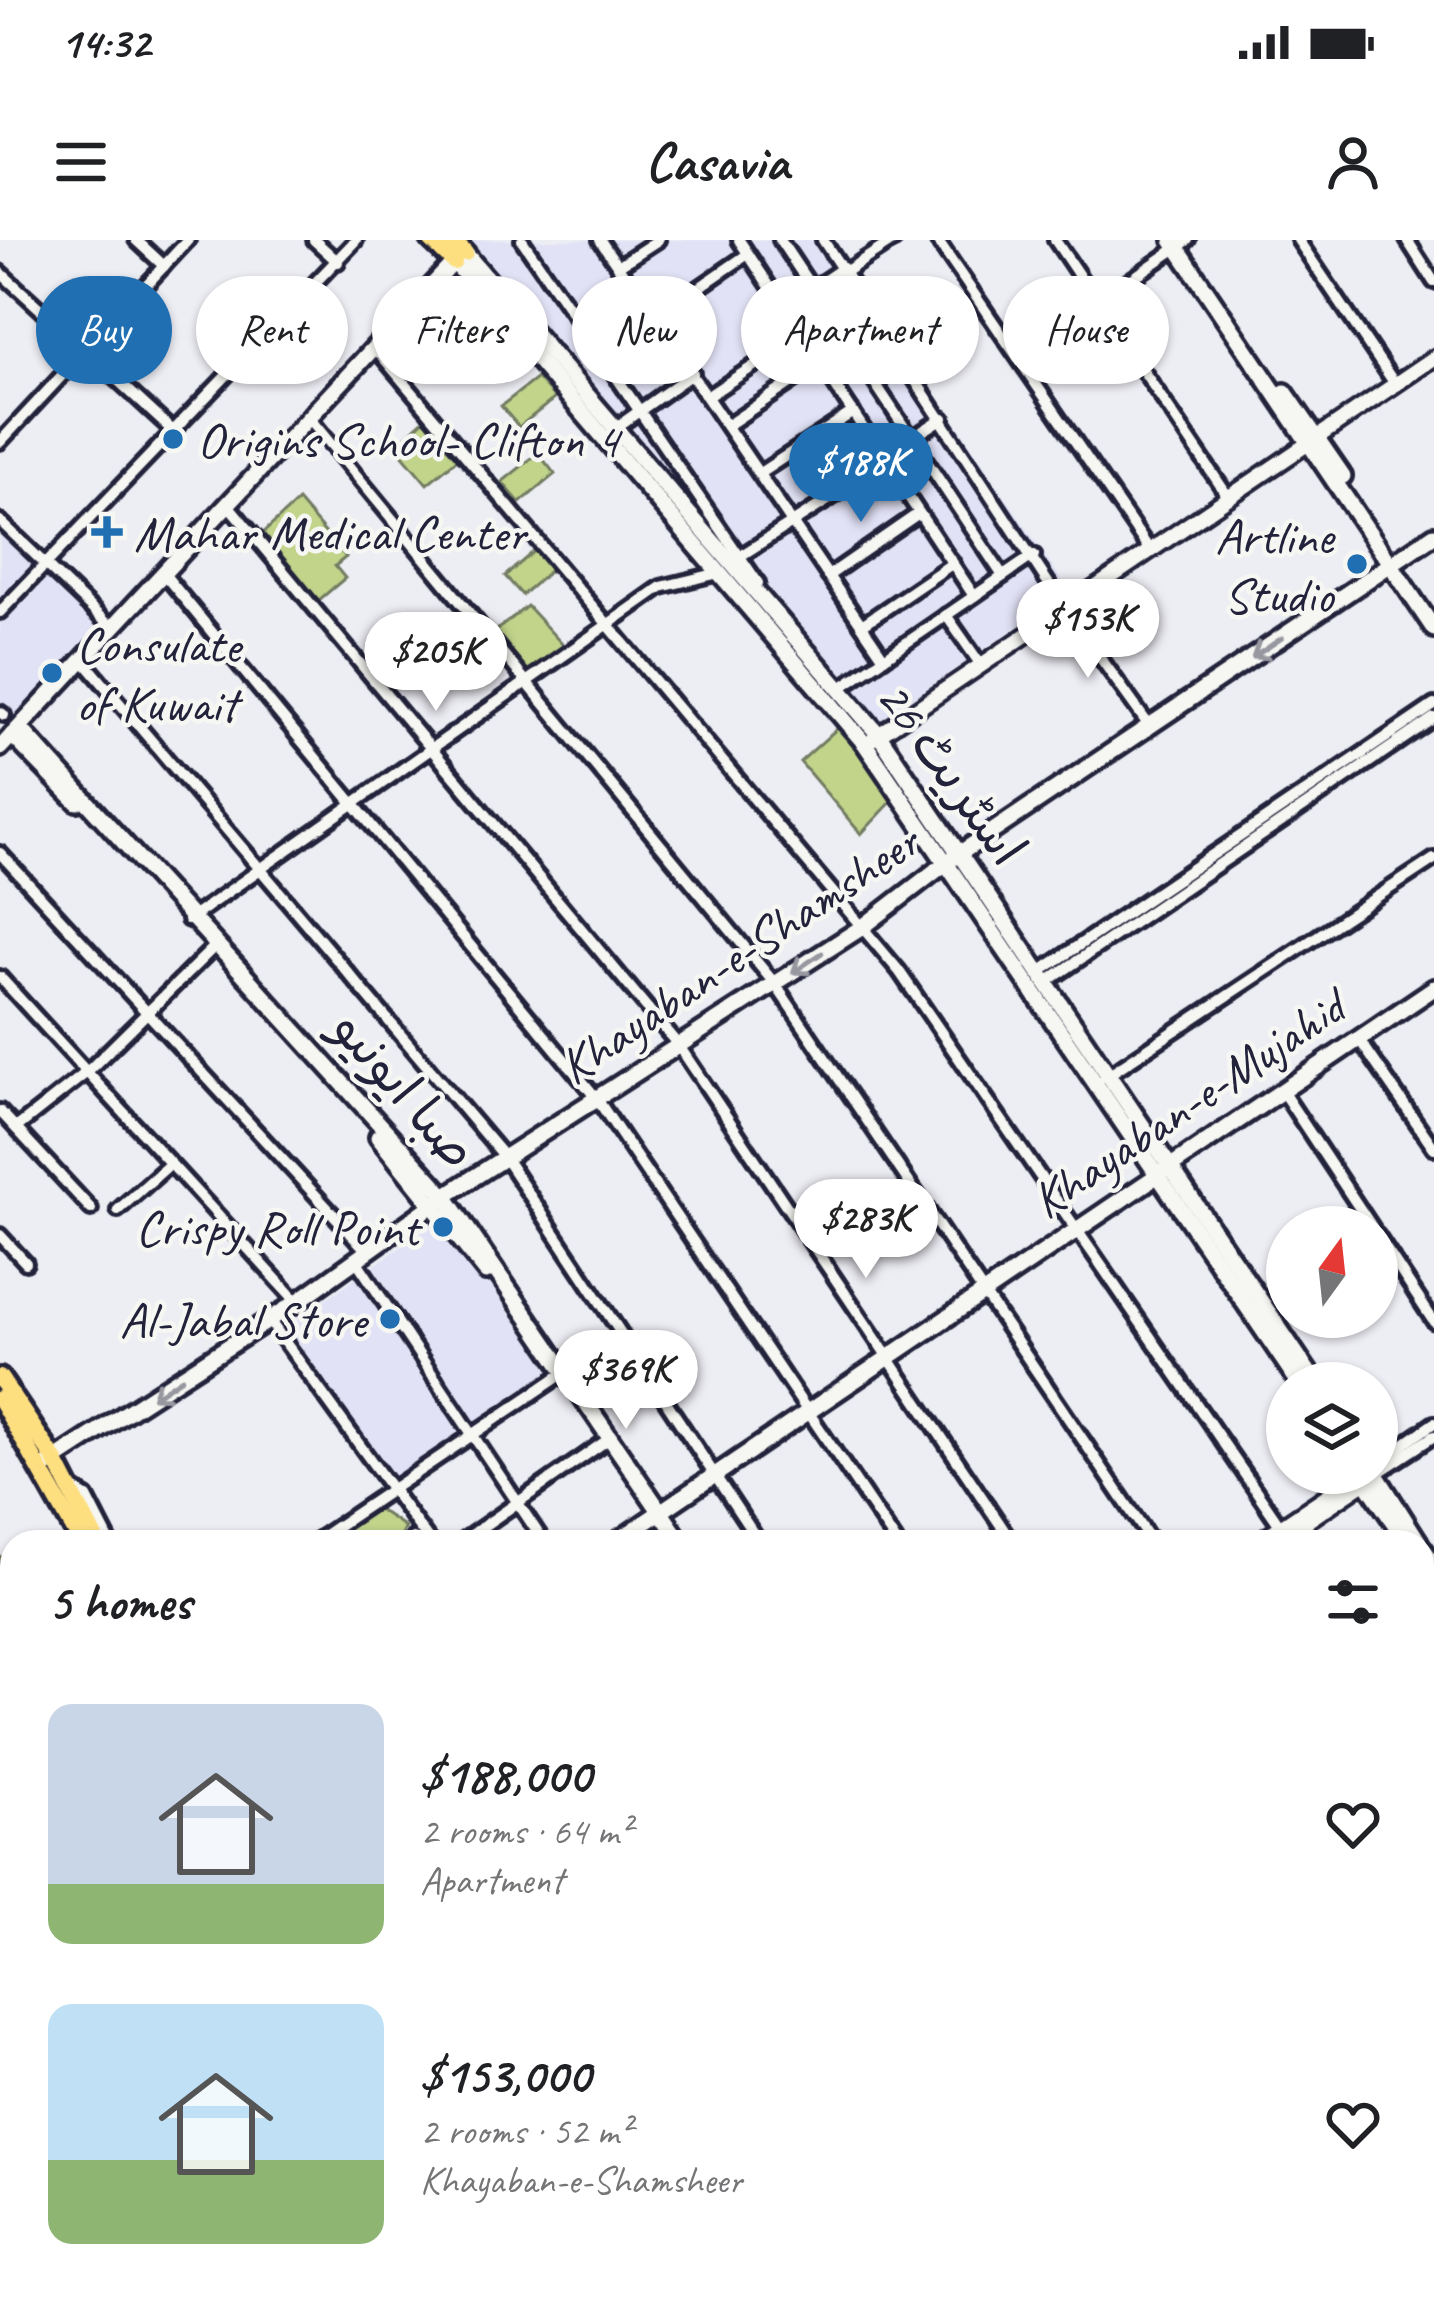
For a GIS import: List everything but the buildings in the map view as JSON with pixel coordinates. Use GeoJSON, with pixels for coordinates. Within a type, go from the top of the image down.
{"type":"FeatureCollection","features":[{"type":"Feature","properties":{"kind":"main road"},"geometry":{"type":"LineString","coordinates":[[431,240],[456,248],[434,276]]}},
{"type":"Feature","properties":{"kind":"main road"},"geometry":{"type":"LineString","coordinates":[[1181,242],[1395,562],[1434,629]]}},
{"type":"Feature","properties":{"kind":"main road","name":"اسٹریٹ 26"},"geometry":{"type":"LineString","coordinates":[[456,248],[729,565],[872,740]]}},
{"type":"Feature","properties":{"kind":"main road","name":"اسٹریٹ 26"},"geometry":{"type":"LineString","coordinates":[[456,248],[840,688],[1301,1362]]}},
{"type":"Feature","properties":{"kind":"main road"},"geometry":{"type":"LineString","coordinates":[[0,748],[372,354]]}},
{"type":"Feature","properties":{"kind":"main road","name":"Khayaban-e-Shamsheer"},"geometry":{"type":"LineString","coordinates":[[37,1471],[297,1302],[440,1199],[864,926],[955,857],[1434,536]]}},
{"type":"Feature","properties":{"kind":"main road"},"geometry":{"type":"LineString","coordinates":[[1395,562],[1434,611]]}},
{"type":"Feature","properties":{"kind":"main road","name":"صبا ایونیو"},"geometry":{"type":"LineString","coordinates":[[16,731],[191,918],[440,1199],[663,1530]]}},
{"type":"Feature","properties":{"kind":"main road","name":"اسٹریٹ 26"},"geometry":{"type":"LineString","coordinates":[[955,857],[1044,976],[1104,1078]]}},
{"type":"Feature","properties":{"kind":"main road","name":"صبا ایونیو"},"geometry":{"type":"LineString","coordinates":[[191,918],[212,949],[440,1199],[603,1443],[670,1530]]}},
{"type":"Feature","properties":{"kind":"main road","name":"Khayaban-e-Mujahid"},"geometry":{"type":"LineString","coordinates":[[633,1530],[1434,988]]}},
{"type":"Feature","properties":{"kind":"main road","name":"اسٹریٹ 26"},"geometry":{"type":"LineString","coordinates":[[1165,1169],[1286,1362]]}},
{"type":"Feature","properties":{"kind":"main road"},"geometry":{"type":"LineString","coordinates":[[0,1378],[55,1460],[76,1530]]}},
{"type":"Feature","properties":{"kind":"main road"},"geometry":{"type":"LineString","coordinates":[[0,1400],[37,1471],[61,1490],[89,1530]]}},
{"type":"Feature","properties":{"kind":"main road"},"geometry":{"type":"LineString","coordinates":[[1378,1494],[1400,1530]]}},
{"type":"Feature","properties":{"kind":"main road"},"geometry":{"type":"LineString","coordinates":[[1381,1494],[1409,1530]]}},
{"type":"Feature","properties":{"kind":"street"},"geometry":{"type":"LineString","coordinates":[[136,240],[164,266]]}},
{"type":"Feature","properties":{"kind":"street"},"geometry":{"type":"LineString","coordinates":[[154,276],[188,240]]}},
{"type":"Feature","properties":{"kind":"street"},"geometry":{"type":"LineString","coordinates":[[314,240],[338,262]]}},
{"type":"Feature","properties":{"kind":"street"},"geometry":{"type":"LineString","coordinates":[[0,612],[356,240]]}},
{"type":"Feature","properties":{"kind":"street"},"geometry":{"type":"LineString","coordinates":[[522,240],[640,411],[729,565]]}},
{"type":"Feature","properties":{"kind":"street"},"geometry":{"type":"LineString","coordinates":[[600,240],[625,276]]}},
{"type":"Feature","properties":{"kind":"street"},"geometry":{"type":"LineString","coordinates":[[618,266],[658,240]]}},
{"type":"Feature","properties":{"kind":"street"},"geometry":{"type":"LineString","coordinates":[[739,240],[763,276]]}},
{"type":"Feature","properties":{"kind":"street"},"geometry":{"type":"LineString","coordinates":[[780,240],[803,276]]}},
{"type":"Feature","properties":{"kind":"street"},"geometry":{"type":"LineString","coordinates":[[824,240],[1064,608],[1150,727]]}},
{"type":"Feature","properties":{"kind":"street"},"geometry":{"type":"LineString","coordinates":[[834,276],[894,240]]}},
{"type":"Feature","properties":{"kind":"street"},"geometry":{"type":"LineString","coordinates":[[937,240],[1149,549]]}},
{"type":"Feature","properties":{"kind":"street"},"geometry":{"type":"LineString","coordinates":[[1055,240],[1079,276]]}},
{"type":"Feature","properties":{"kind":"street"},"geometry":{"type":"LineString","coordinates":[[1298,240],[1395,384]]}},
{"type":"Feature","properties":{"kind":"street"},"geometry":{"type":"LineString","coordinates":[[1406,240],[1434,282]]}},
{"type":"Feature","properties":{"kind":"street"},"geometry":{"type":"LineString","coordinates":[[1134,276],[1181,242]]}},
{"type":"Feature","properties":{"kind":"street"},"geometry":{"type":"LineString","coordinates":[[716,276],[748,254]]}},
{"type":"Feature","properties":{"kind":"street"},"geometry":{"type":"LineString","coordinates":[[0,272],[36,305]]}},
{"type":"Feature","properties":{"kind":"street"},"geometry":{"type":"LineString","coordinates":[[872,740],[1434,358]]}},
{"type":"Feature","properties":{"kind":"street"},"geometry":{"type":"LineString","coordinates":[[708,396],[741,375]]}},
{"type":"Feature","properties":{"kind":"street"},"geometry":{"type":"LineString","coordinates":[[2,435],[51,384]]}},
{"type":"Feature","properties":{"kind":"street"},"geometry":{"type":"LineString","coordinates":[[121,384],[173,431]]}},
{"type":"Feature","properties":{"kind":"street"},"geometry":{"type":"LineString","coordinates":[[405,384],[864,926],[1079,1227],[1278,1530]]}},
{"type":"Feature","properties":{"kind":"street"},"geometry":{"type":"LineString","coordinates":[[614,429],[678,384]]}},
{"type":"Feature","properties":{"kind":"street"},"geometry":{"type":"LineString","coordinates":[[700,384],[884,658]]}},
{"type":"Feature","properties":{"kind":"street"},"geometry":{"type":"LineString","coordinates":[[728,425],[789,384]]}},
{"type":"Feature","properties":{"kind":"street"},"geometry":{"type":"LineString","coordinates":[[834,384],[974,596]]}},
{"type":"Feature","properties":{"kind":"street"},"geometry":{"type":"LineString","coordinates":[[875,384],[1003,576]]}},
{"type":"Feature","properties":{"kind":"street"},"geometry":{"type":"LineString","coordinates":[[1152,384],[1227,495]]}},
{"type":"Feature","properties":{"kind":"street"},"geometry":{"type":"LineString","coordinates":[[760,473],[853,412]]}},
{"type":"Feature","properties":{"kind":"street"},"geometry":{"type":"LineString","coordinates":[[191,918],[661,587],[729,565],[886,463],[892,451],[943,418]]}},
{"type":"Feature","properties":{"kind":"street"},"geometry":{"type":"LineString","coordinates":[[310,419],[775,984],[1144,1530]]}},
{"type":"Feature","properties":{"kind":"street"},"geometry":{"type":"LineString","coordinates":[[229,506],[679,1046],[1004,1530]]}},
{"type":"Feature","properties":{"kind":"street"},"geometry":{"type":"LineString","coordinates":[[828,576],[920,513]]}},
{"type":"Feature","properties":{"kind":"street"},"geometry":{"type":"LineString","coordinates":[[0,521],[113,628]]}},
{"type":"Feature","properties":{"kind":"street"},"geometry":{"type":"LineString","coordinates":[[840,688],[1034,556]]}},
{"type":"Feature","properties":{"kind":"street"},"geometry":{"type":"LineString","coordinates":[[862,625],[953,563]]}},
{"type":"Feature","properties":{"kind":"street"},"geometry":{"type":"LineString","coordinates":[[164,574],[597,1099],[888,1530]]}},
{"type":"Feature","properties":{"kind":"street"},"geometry":{"type":"LineString","coordinates":[[946,615],[981,665]]}},
{"type":"Feature","properties":{"kind":"street"},"geometry":{"type":"LineString","coordinates":[[83,660],[505,1158],[751,1530]]}},
{"type":"Feature","properties":{"kind":"street"},"geometry":{"type":"LineString","coordinates":[[1044,976],[1434,705]]}},
{"type":"Feature","properties":{"kind":"street"},"geometry":{"type":"LineString","coordinates":[[1044,976],[1434,718]]}},
{"type":"Feature","properties":{"kind":"street"},"geometry":{"type":"LineString","coordinates":[[0,853],[362,1256],[471,1435],[536,1530]]}},
{"type":"Feature","properties":{"kind":"street"},"geometry":{"type":"LineString","coordinates":[[1104,1078],[1434,859]]}},
{"type":"Feature","properties":{"kind":"street"},"geometry":{"type":"LineString","coordinates":[[16,1128],[86,1072],[212,949]]}},
{"type":"Feature","properties":{"kind":"street"},"geometry":{"type":"LineString","coordinates":[[0,977],[297,1302]]}},
{"type":"Feature","properties":{"kind":"street"},"geometry":{"type":"LineString","coordinates":[[1358,1039],[1434,1148]]}},
{"type":"Feature","properties":{"kind":"street"},"geometry":{"type":"LineString","coordinates":[[1282,1090],[1358,1206]]}},
{"type":"Feature","properties":{"kind":"street"},"geometry":{"type":"LineString","coordinates":[[0,1111],[91,1209]]}},
{"type":"Feature","properties":{"kind":"street"},"geometry":{"type":"LineString","coordinates":[[118,1210],[170,1164]]}},
{"type":"Feature","properties":{"kind":"street"},"geometry":{"type":"LineString","coordinates":[[0,1235],[26,1263]]}},
{"type":"Feature","properties":{"kind":"street"},"geometry":{"type":"LineString","coordinates":[[1398,1267],[1434,1322]]}},
{"type":"Feature","properties":{"kind":"street"},"geometry":{"type":"LineString","coordinates":[[269,1320],[422,1530]]}},
{"type":"Feature","properties":{"kind":"street"},"geometry":{"type":"LineString","coordinates":[[332,1530],[558,1377]]}},
{"type":"Feature","properties":{"kind":"street"},"geometry":{"type":"LineString","coordinates":[[1398,1449],[1434,1424]]}},
{"type":"Feature","properties":{"kind":"street"},"geometry":{"type":"LineString","coordinates":[[1398,1457],[1434,1436]]}},
{"type":"Feature","properties":{"kind":"street"},"geometry":{"type":"LineString","coordinates":[[478,1530],[603,1443]]}},
{"type":"Feature","properties":{"kind":"street"},"geometry":{"type":"LineString","coordinates":[[61,1490],[87,1497],[104,1530]]}},
{"type":"Feature","properties":{"kind":"street"},"geometry":{"type":"LineString","coordinates":[[1287,1530],[1339,1494]]}},
{"type":"Feature","properties":{"kind":"shaded area"},"geometry":{"type":"Polygon","coordinates":[[[469,240],[832,240],[856,276],[741,276],[741,384],[929,384],[1069,591],[873,725],[582,384],[717,384],[717,276],[572,276],[572,373],[548,345],[548,276],[494,276],[469,240]]]}},
{"type":"Feature","properties":{"kind":"shaded area","name":"Consulate of Kuwait"},"geometry":{"type":"Polygon","coordinates":[[[0,521],[113,629],[15,732],[0,716],[0,521]]]}},
{"type":"Feature","properties":{"kind":"shaded area"},"geometry":{"type":"Polygon","coordinates":[[[443,1218],[551,1372],[395,1481],[287,1326],[443,1218]]]}},
{"type":"Feature","properties":{"kind":"green space"},"geometry":{"type":"Polygon","coordinates":[[[529,384],[542,384],[555,398],[519,427],[501,406],[529,384]]]}},
{"type":"Feature","properties":{"kind":"green space"},"geometry":{"type":"Polygon","coordinates":[[[427,417],[461,456],[427,484],[395,446],[427,417]]]}},
{"type":"Feature","properties":{"kind":"green space"},"geometry":{"type":"Polygon","coordinates":[[[538,453],[555,474],[520,503],[502,482],[538,453]]]}},
{"type":"Feature","properties":{"kind":"green space"},"geometry":{"type":"Polygon","coordinates":[[[298,501],[346,557],[335,566],[345,578],[318,601],[261,535],[298,501]]]}},
{"type":"Feature","properties":{"kind":"green space"},"geometry":{"type":"Polygon","coordinates":[[[538,548],[553,568],[522,595],[505,576],[538,548]]]}},
{"type":"Feature","properties":{"kind":"green space"},"geometry":{"type":"Polygon","coordinates":[[[527,606],[564,646],[528,674],[493,633],[527,606]]]}},
{"type":"Feature","properties":{"kind":"green space"},"geometry":{"type":"Polygon","coordinates":[[[839,727],[897,796],[861,834],[800,762],[839,727]]]}},
{"type":"Feature","properties":{"kind":"green space"},"geometry":{"type":"Polygon","coordinates":[[[378,1509],[405,1527],[404,1530],[345,1530],[378,1509]]]}},
{"type":"Feature","properties":{"kind":"place","name":"Origins School- Clifton 4"},"geometry":{"type":"Point","coordinates":[173,439]}},
{"type":"Feature","properties":{"kind":"place","name":"Mahar Medical Center"},"geometry":{"type":"Point","coordinates":[107,532]}},
{"type":"Feature","properties":{"kind":"place","name":"Artline Studio"},"geometry":{"type":"Point","coordinates":[1357,564]}},
{"type":"Feature","properties":{"kind":"place","name":"Consulate of Kuwait"},"geometry":{"type":"Point","coordinates":[52,673]}},
{"type":"Feature","properties":{"kind":"place","name":"Crispy Roll Point"},"geometry":{"type":"Point","coordinates":[443,1227]}},
{"type":"Feature","properties":{"kind":"place","name":"Al-Jabal Store"},"geometry":{"type":"Point","coordinates":[390,1319]}}]}
